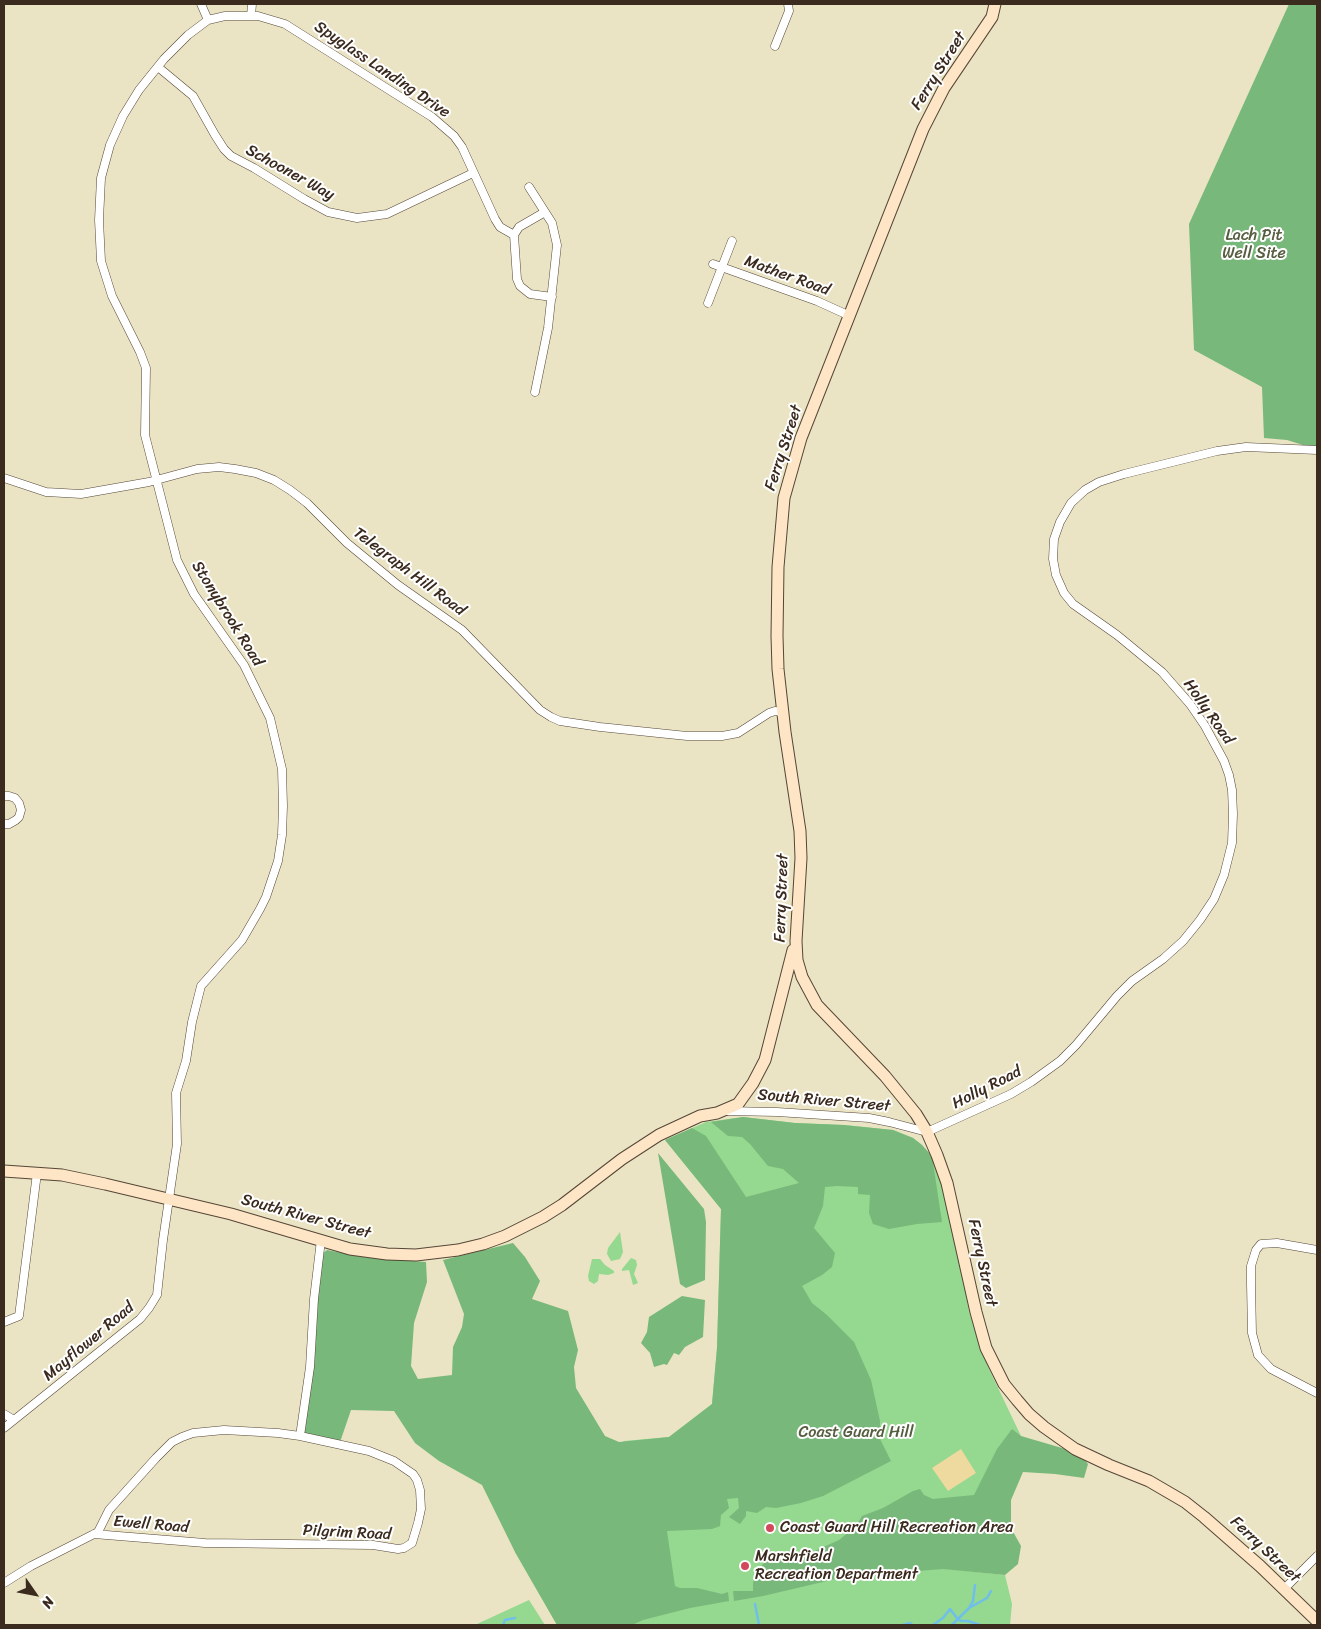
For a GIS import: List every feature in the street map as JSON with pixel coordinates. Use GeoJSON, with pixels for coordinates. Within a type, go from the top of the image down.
{"type":"FeatureCollection","features":[{"type":"Feature","properties":{"kind":"street"},"geometry":{"type":"LineString","coordinates":[[201,4],[208,20]]}},
{"type":"Feature","properties":{"kind":"street"},"geometry":{"type":"LineString","coordinates":[[251,16],[252,4]]}},
{"type":"Feature","properties":{"kind":"street"},"geometry":{"type":"LineString","coordinates":[[775,46],[789,11],[788,4]]}},
{"type":"Feature","properties":{"kind":"street","name":"Ferry Street"},"geometry":{"type":"LineString","coordinates":[[995,4],[992,17],[944,88],[929,116],[801,438],[784,498],[776,602],[778,669],[782,712],[800,831],[801,858],[796,941],[797,960],[802,977],[817,1005],[885,1076],[916,1114],[927,1132],[938,1155],[947,1183],[986,1348],[1004,1384],[1029,1414],[1075,1449],[1149,1481],[1185,1502],[1222,1532],[1317,1621]]}},
{"type":"Feature","properties":{"kind":"street"},"geometry":{"type":"LineString","coordinates":[[992,17],[1001,4]]}},
{"type":"Feature","properties":{"kind":"street","name":"Spyglass Landing Drive"},"geometry":{"type":"LineString","coordinates":[[208,20],[225,16],[251,16],[273,20],[297,30],[432,117],[454,136],[462,147],[500,227],[514,235]]}},
{"type":"Feature","properties":{"kind":"street","name":"Stonybrook Road"},"geometry":{"type":"LineString","coordinates":[[169,1198],[177,1144],[176,1094],[186,1061],[192,1022],[201,986],[214,969],[242,940],[266,897],[278,861],[282,835],[282,769],[270,718],[244,665],[195,595],[182,571],[171,538],[146,436],[146,368],[112,296],[101,261],[98,220],[101,178],[110,145],[123,116],[139,90],[158,67],[188,35],[208,20]]}},
{"type":"Feature","properties":{"kind":"street","name":"Schooner Way"},"geometry":{"type":"LineString","coordinates":[[158,67],[193,96],[224,149],[231,156],[328,212],[357,218],[387,214],[473,173]]}},
{"type":"Feature","properties":{"kind":"street"},"geometry":{"type":"LineString","coordinates":[[529,187],[552,223],[557,245],[548,328],[535,392]]}},
{"type":"Feature","properties":{"kind":"street"},"geometry":{"type":"LineString","coordinates":[[546,212],[519,227],[514,235],[516,279],[520,286],[530,294],[552,297]]}},
{"type":"Feature","properties":{"kind":"street"},"geometry":{"type":"LineString","coordinates":[[708,303],[732,241]]}},
{"type":"Feature","properties":{"kind":"street","name":"Mather Road"},"geometry":{"type":"LineString","coordinates":[[713,264],[817,301],[850,316]]}},
{"type":"Feature","properties":{"kind":"street","name":"Holly Road"},"geometry":{"type":"LineString","coordinates":[[927,1132],[1011,1094],[1060,1061],[1117,996],[1132,981],[1163,959],[1183,941],[1200,920],[1214,899],[1224,875],[1232,844],[1232,790],[1224,760],[1190,704],[1162,672],[1117,635],[1073,604],[1064,593],[1056,575],[1053,559],[1054,539],[1060,522],[1071,503],[1086,490],[1098,482],[1124,474],[1236,448],[1317,450]]}},
{"type":"Feature","properties":{"kind":"street","name":"Telegraph Hill Road"},"geometry":{"type":"LineString","coordinates":[[4,478],[46,492],[67,494],[96,493],[197,469],[219,467],[249,472],[274,480],[307,503],[347,543],[398,585],[462,630],[540,710],[560,721],[687,736],[722,736],[738,733],[769,713],[775,711],[782,712]]}},
{"type":"Feature","properties":{"kind":"street"},"geometry":{"type":"LineString","coordinates":[[4,796],[15,798],[21,810],[16,820],[9,824],[4,824]]}},
{"type":"Feature","properties":{"kind":"street","name":"South River Street"},"geometry":{"type":"LineString","coordinates":[[717,1113],[738,1104],[760,1071],[768,1048],[796,941]]}},
{"type":"Feature","properties":{"kind":"street","name":"South River Street"},"geometry":{"type":"LineString","coordinates":[[4,1171],[82,1179],[169,1198],[350,1249],[403,1255],[438,1253],[483,1244],[505,1236],[540,1219],[622,1159],[659,1135],[700,1116],[729,1111],[869,1118],[927,1132]]}},
{"type":"Feature","properties":{"kind":"street"},"geometry":{"type":"LineString","coordinates":[[4,1322],[19,1316],[37,1173]]}},
{"type":"Feature","properties":{"kind":"street","name":"Mayflower Road"},"geometry":{"type":"LineString","coordinates":[[4,1428],[140,1319],[149,1308],[157,1295],[169,1198]]}},
{"type":"Feature","properties":{"kind":"street"},"geometry":{"type":"LineString","coordinates":[[300,1436],[310,1367],[314,1299],[321,1240]]}},
{"type":"Feature","properties":{"kind":"street"},"geometry":{"type":"LineString","coordinates":[[1317,1250],[1277,1243],[1261,1244],[1256,1250],[1251,1266],[1252,1333],[1258,1355],[1271,1369],[1317,1393]]}},
{"type":"Feature","properties":{"kind":"street"},"geometry":{"type":"LineString","coordinates":[[4,1414],[14,1420]]}},
{"type":"Feature","properties":{"kind":"street","name":"Pilgrim Road"},"geometry":{"type":"LineString","coordinates":[[4,1583],[31,1566],[98,1532],[110,1510],[156,1458],[172,1442],[193,1433],[224,1430],[278,1433],[300,1436],[369,1452],[394,1462],[413,1474],[420,1490],[421,1509],[412,1543],[404,1548],[398,1549],[373,1545],[206,1543]]}},
{"type":"Feature","properties":{"kind":"street","name":"Ewell Road"},"geometry":{"type":"LineString","coordinates":[[94,1534],[206,1543]]}},
{"type":"Feature","properties":{"kind":"street"},"geometry":{"type":"LineString","coordinates":[[1284,1589],[1317,1556]]}},
{"type":"Feature","properties":{"kind":"green space","name":"Lach Pit Well Site"},"geometry":{"type":"Polygon","coordinates":[[[1289,4],[1317,4],[1317,447],[1309,447],[1287,440],[1264,438],[1262,387],[1194,350],[1189,224],[1289,4]]]}},
{"type":"Feature","properties":{"kind":"green space","name":"Coast Guard Hill"},"geometry":{"type":"Polygon","coordinates":[[[743,1117],[893,1130],[913,1138],[922,1145],[938,1166],[969,1311],[989,1369],[1021,1436],[949,1569],[1005,1575],[1012,1604],[1010,1625],[557,1625],[515,1552],[624,1441],[669,1437],[712,1404],[717,1348],[721,1209],[665,1140],[706,1122],[743,1117]]]}},
{"type":"Feature","properties":{"kind":"green space"},"geometry":{"type":"Polygon","coordinates":[[[743,1117],[893,1130],[913,1138],[932,1156],[942,1222],[889,1229],[873,1224],[869,1213],[870,1195],[858,1194],[858,1187],[825,1187],[823,1206],[814,1228],[835,1253],[832,1267],[802,1286],[812,1303],[854,1342],[871,1380],[880,1421],[880,1439],[891,1461],[823,1496],[776,1508],[766,1507],[757,1513],[746,1511],[746,1516],[740,1524],[729,1517],[739,1508],[738,1498],[727,1499],[729,1508],[721,1515],[720,1526],[712,1529],[667,1531],[675,1586],[680,1588],[697,1588],[722,1594],[728,1592],[729,1601],[690,1608],[643,1620],[632,1625],[557,1625],[515,1552],[482,1485],[439,1461],[415,1443],[394,1411],[351,1410],[339,1445],[300,1436],[319,1256],[327,1250],[363,1257],[426,1262],[427,1282],[414,1323],[411,1366],[418,1379],[452,1375],[453,1347],[462,1327],[464,1314],[443,1260],[513,1243],[525,1257],[540,1281],[532,1299],[568,1311],[578,1350],[574,1367],[576,1388],[605,1436],[619,1442],[669,1437],[712,1404],[717,1348],[721,1209],[665,1140],[692,1128],[706,1136],[746,1197],[799,1183],[783,1169],[768,1166],[742,1137],[728,1136],[711,1122],[743,1117]]]}},
{"type":"Feature","properties":{"kind":"green space"},"geometry":{"type":"Polygon","coordinates":[[[658,1153],[704,1209],[706,1222],[705,1280],[686,1288],[680,1284],[658,1153]]]}},
{"type":"Feature","properties":{"kind":"green space"},"geometry":{"type":"Polygon","coordinates":[[[620,1232],[623,1252],[620,1259],[611,1261],[607,1254],[608,1248],[620,1232]]]}},
{"type":"Feature","properties":{"kind":"green space"},"geometry":{"type":"Polygon","coordinates":[[[631,1258],[636,1260],[637,1265],[634,1274],[638,1283],[633,1285],[629,1270],[622,1271],[631,1258]]]}},
{"type":"Feature","properties":{"kind":"green space"},"geometry":{"type":"Polygon","coordinates":[[[592,1259],[600,1259],[614,1273],[608,1275],[599,1274],[598,1281],[594,1284],[589,1281],[588,1276],[592,1259]]]}},
{"type":"Feature","properties":{"kind":"green space"},"geometry":{"type":"Polygon","coordinates":[[[682,1296],[705,1300],[703,1337],[685,1347],[679,1355],[674,1353],[667,1365],[654,1367],[650,1353],[641,1343],[647,1332],[649,1317],[682,1296]]]}},
{"type":"Feature","properties":{"kind":"green space"},"geometry":{"type":"Polygon","coordinates":[[[1012,1429],[1021,1436],[1079,1453],[1088,1464],[1084,1478],[1023,1472],[1011,1500],[1011,1528],[1021,1546],[1018,1564],[1005,1575],[943,1569],[844,1577],[734,1601],[733,1591],[753,1591],[753,1583],[757,1572],[766,1560],[808,1554],[839,1540],[856,1526],[862,1516],[883,1508],[913,1491],[920,1489],[924,1495],[933,1499],[974,1495],[997,1449],[1012,1429]]]}},
{"type":"Feature","properties":{"kind":"green space"},"geometry":{"type":"Polygon","coordinates":[[[529,1600],[545,1625],[475,1625],[477,1624],[529,1600]]]}},
{"type":"Feature","properties":{"kind":"sand"},"geometry":{"type":"Polygon","coordinates":[[[961,1449],[976,1473],[948,1491],[932,1468],[961,1449]]]}},
{"type":"Feature","properties":{"kind":"waterway"},"geometry":{"type":"LineString","coordinates":[[952,1625],[969,1608],[973,1601],[975,1585]]}},
{"type":"Feature","properties":{"kind":"waterway"},"geometry":{"type":"LineString","coordinates":[[969,1608],[987,1598],[991,1591]]}},
{"type":"Feature","properties":{"kind":"waterway"},"geometry":{"type":"LineString","coordinates":[[755,1604],[759,1625]]}},
{"type":"Feature","properties":{"kind":"waterway"},"geometry":{"type":"LineString","coordinates":[[933,1625],[943,1618],[950,1609],[961,1621],[980,1625]]}},
{"type":"Feature","properties":{"kind":"waterway"},"geometry":{"type":"LineString","coordinates":[[503,1625],[505,1620],[515,1618]]}},
{"type":"Feature","properties":{"kind":"waterway"},"geometry":{"type":"LineString","coordinates":[[903,1625],[910,1623],[912,1625]]}},
{"type":"Feature","properties":{"kind":"place","name":"Coast Guard Hill Recreation Area"},"geometry":{"type":"Point","coordinates":[770,1528]}},
{"type":"Feature","properties":{"kind":"place","name":"Marshfield Recreation Department"},"geometry":{"type":"Point","coordinates":[745,1566]}}]}
